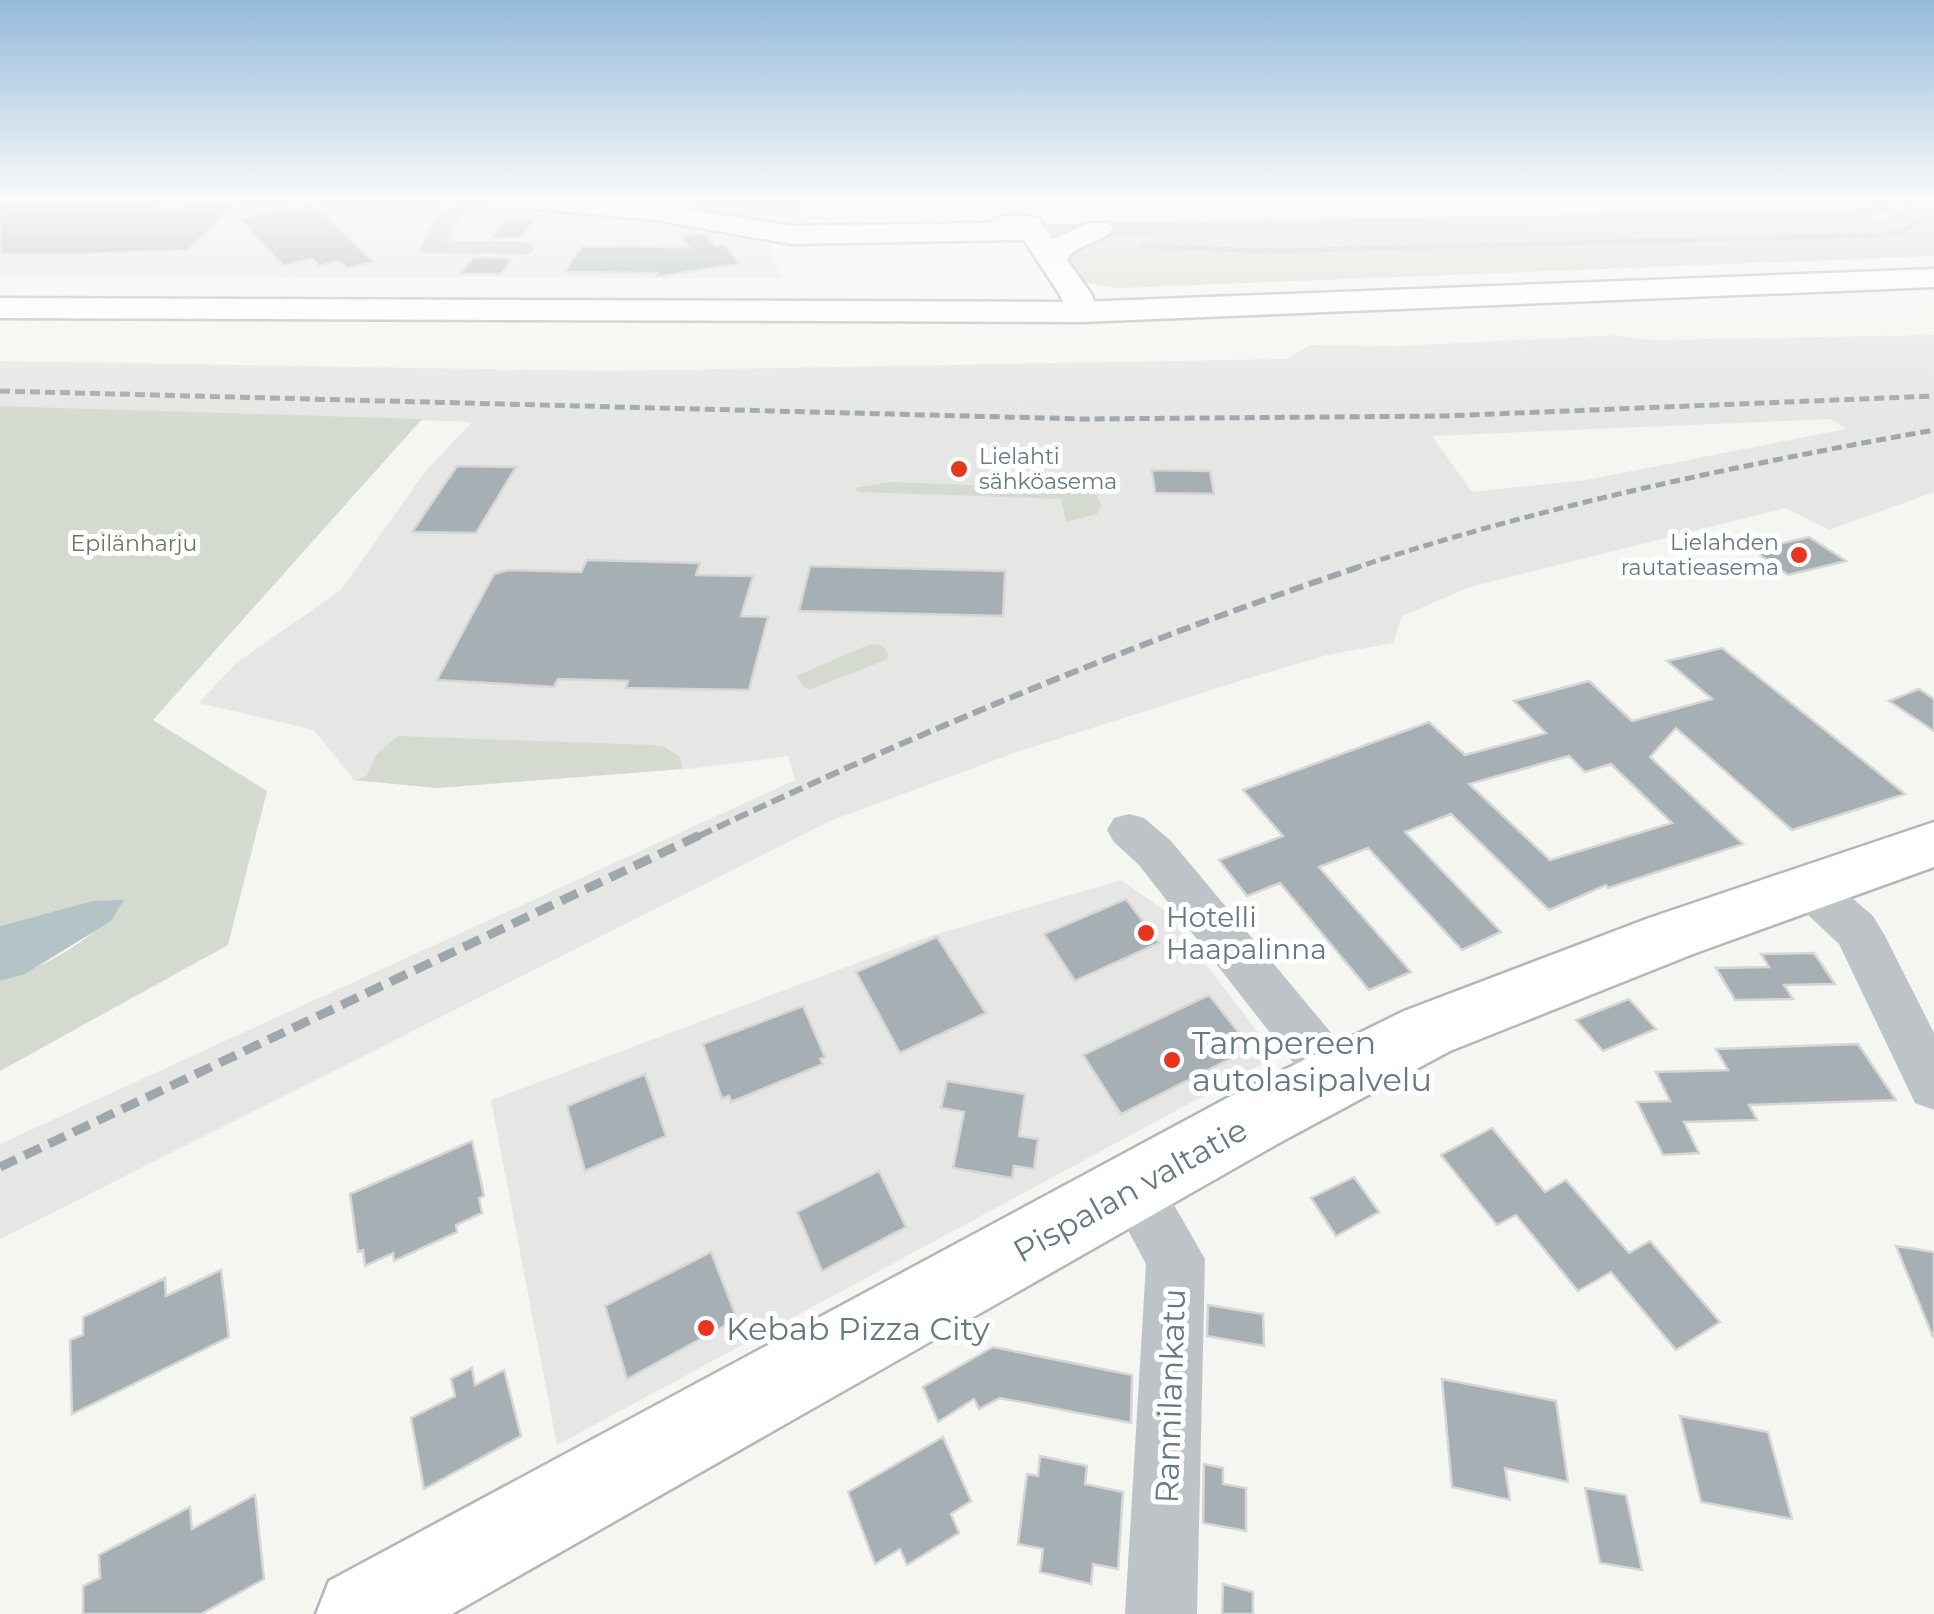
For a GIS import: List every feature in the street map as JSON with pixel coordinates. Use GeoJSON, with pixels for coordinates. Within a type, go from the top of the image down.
{"type":"FeatureCollection","features":[{"type":"Feature","properties":{"kind":"main road"},"geometry":{"type":"LineString","coordinates":[[1032,272],[1040,303]]}},
{"type":"Feature","properties":{"kind":"main road"},"geometry":{"type":"LineString","coordinates":[[1058,272],[1078,303]]}},
{"type":"Feature","properties":{"kind":"main road"},"geometry":{"type":"LineString","coordinates":[[1078,303],[1210,293],[1709,272]]}},
{"type":"Feature","properties":{"kind":"main road"},"geometry":{"type":"LineString","coordinates":[[0,308],[1078,303],[1934,278]]}},
{"type":"Feature","properties":{"kind":"main road"},"geometry":{"type":"LineString","coordinates":[[0,294],[1040,303]]}},
{"type":"Feature","properties":{"kind":"main road","name":"Pispalan valtatie"},"geometry":{"type":"LineString","coordinates":[[362,1614],[1335,1076],[1427,1030],[1508,997],[1934,844]]}},
{"type":"Feature","properties":{"kind":"street"},"geometry":{"type":"LineString","coordinates":[[1129,830],[1156,853],[1335,1076]]}},
{"type":"Feature","properties":{"kind":"street"},"geometry":{"type":"LineString","coordinates":[[1808,887],[1862,940],[1934,1086]]}},
{"type":"Feature","properties":{"kind":"street","name":"Rannilankatu"},"geometry":{"type":"LineString","coordinates":[[1134,1189],[1176,1259],[1160,1614]]}},
{"type":"Feature","properties":{"kind":"shaded area"},"geometry":{"type":"Polygon","coordinates":[[[0,272],[779,272],[781,278],[0,276],[0,272]]]}},
{"type":"Feature","properties":{"kind":"shaded area"},"geometry":{"type":"Polygon","coordinates":[[[1616,335],[1648,340],[1934,335],[1934,492],[1829,530],[1786,508],[1470,587],[1402,616],[1393,643],[1327,655],[1249,678],[1017,752],[830,821],[0,1239],[0,1144],[795,780],[788,756],[697,768],[437,788],[354,780],[314,730],[199,703],[236,663],[341,590],[424,473],[472,422],[0,406],[0,361],[607,371],[1286,359],[1311,345],[1399,346],[1616,335]],[[1831,419],[1432,436],[1472,492],[1586,480],[1846,429],[1831,419]]]}},
{"type":"Feature","properties":{"kind":"shaded area"},"geometry":{"type":"Polygon","coordinates":[[[1121,880],[1165,911],[1260,1035],[1269,1050],[1268,1061],[557,1445],[491,1100],[924,938],[1121,880]]]}},
{"type":"Feature","properties":{"kind":"shaded area"},"geometry":{"type":"Polygon","coordinates":[[[124,900],[111,921],[25,974],[0,981],[0,926],[92,901],[124,900]]]}},
{"type":"Feature","properties":{"kind":"green space"},"geometry":{"type":"Polygon","coordinates":[[[1077,272],[1518,272],[1118,288],[1086,283],[1077,272]]]}},
{"type":"Feature","properties":{"kind":"green space","name":"Epilänharju"},"geometry":{"type":"Polygon","coordinates":[[[0,406],[422,419],[153,720],[267,791],[228,945],[0,1071],[0,981],[33,969],[85,939],[123,901],[92,901],[0,926],[0,406]]]}},
{"type":"Feature","properties":{"kind":"green space"},"geometry":{"type":"Polygon","coordinates":[[[890,482],[1074,489],[1096,494],[1101,505],[1097,514],[1066,522],[1061,499],[858,492],[855,488],[890,482]]]}},
{"type":"Feature","properties":{"kind":"green space"},"geometry":{"type":"Polygon","coordinates":[[[870,644],[882,645],[889,655],[886,660],[811,689],[805,688],[796,676],[870,644]]]}},
{"type":"Feature","properties":{"kind":"green space"},"geometry":{"type":"Polygon","coordinates":[[[398,736],[653,745],[665,747],[680,757],[682,769],[437,788],[354,780],[366,777],[377,754],[398,736]]]}},
{"type":"Feature","properties":{"kind":"building"},"geometry":{"type":"Polygon","coordinates":[[[460,272],[502,272],[501,274],[460,272]]]}},
{"type":"Feature","properties":{"kind":"building"},"geometry":{"type":"Polygon","coordinates":[[[594,272],[686,272],[656,277],[658,273],[594,272]]]}},
{"type":"Feature","properties":{"kind":"building"},"geometry":{"type":"Polygon","coordinates":[[[457,466],[516,467],[476,533],[412,532],[457,466]]]}},
{"type":"Feature","properties":{"kind":"building"},"geometry":{"type":"Polygon","coordinates":[[[1152,470],[1210,471],[1214,494],[1155,493],[1152,470]]]}},
{"type":"Feature","properties":{"kind":"building","name":"Lielahden rautatieasema"},"geometry":{"type":"Polygon","coordinates":[[[1809,537],[1846,561],[1788,575],[1753,550],[1809,537]]]}},
{"type":"Feature","properties":{"kind":"building"},"geometry":{"type":"Polygon","coordinates":[[[587,560],[700,563],[696,575],[753,576],[741,616],[768,617],[749,690],[626,688],[628,681],[558,679],[554,687],[437,680],[494,574],[509,570],[581,572],[587,560]]]}},
{"type":"Feature","properties":{"kind":"building"},"geometry":{"type":"Polygon","coordinates":[[[810,566],[1005,571],[1003,616],[799,611],[810,566]]]}},
{"type":"Feature","properties":{"kind":"building"},"geometry":{"type":"Polygon","coordinates":[[[1722,648],[1905,794],[1792,830],[1676,728],[1650,757],[1743,844],[1608,888],[1606,885],[1549,910],[1451,814],[1405,832],[1501,932],[1462,950],[1368,848],[1319,867],[1411,972],[1369,990],[1280,883],[1247,896],[1219,860],[1283,836],[1243,790],[1429,722],[1465,755],[1546,733],[1514,701],[1589,681],[1632,721],[1712,699],[1667,661],[1722,648]],[[1569,756],[1469,784],[1550,860],[1672,823],[1611,764],[1585,772],[1569,756]]]}},
{"type":"Feature","properties":{"kind":"building"},"geometry":{"type":"Polygon","coordinates":[[[1919,689],[1934,699],[1934,731],[1889,701],[1919,689]]]}},
{"type":"Feature","properties":{"kind":"building"},"geometry":{"type":"Polygon","coordinates":[[[1126,899],[1159,943],[1075,981],[1044,934],[1126,899]]]}},
{"type":"Feature","properties":{"kind":"building"},"geometry":{"type":"Polygon","coordinates":[[[937,937],[986,1013],[900,1053],[856,972],[937,937]]]}},
{"type":"Feature","properties":{"kind":"building"},"geometry":{"type":"Polygon","coordinates":[[[1814,953],[1835,984],[1784,985],[1793,999],[1735,1000],[1716,968],[1769,967],[1761,954],[1814,953]]]}},
{"type":"Feature","properties":{"kind":"building"},"geometry":{"type":"Polygon","coordinates":[[[1209,995],[1251,1048],[1121,1114],[1083,1055],[1209,995]]]}},
{"type":"Feature","properties":{"kind":"building"},"geometry":{"type":"Polygon","coordinates":[[[1629,999],[1656,1029],[1603,1051],[1576,1020],[1629,999]]]}},
{"type":"Feature","properties":{"kind":"building"},"geometry":{"type":"Polygon","coordinates":[[[803,1006],[825,1057],[820,1059],[823,1064],[731,1102],[729,1096],[722,1099],[703,1044],[803,1006]]]}},
{"type":"Feature","properties":{"kind":"building"},"geometry":{"type":"Polygon","coordinates":[[[1858,1044],[1896,1100],[1749,1105],[1757,1120],[1684,1122],[1699,1153],[1663,1155],[1637,1102],[1670,1101],[1656,1072],[1728,1070],[1716,1049],[1858,1044]]]}},
{"type":"Feature","properties":{"kind":"building"},"geometry":{"type":"Polygon","coordinates":[[[645,1074],[666,1136],[585,1171],[567,1106],[645,1074]]]}},
{"type":"Feature","properties":{"kind":"building"},"geometry":{"type":"Polygon","coordinates":[[[947,1081],[1025,1094],[1019,1136],[1038,1139],[1034,1169],[1014,1166],[1012,1178],[953,1168],[964,1112],[941,1108],[947,1081]]]}},
{"type":"Feature","properties":{"kind":"building"},"geometry":{"type":"Polygon","coordinates":[[[1492,1128],[1545,1192],[1566,1180],[1629,1253],[1650,1241],[1720,1322],[1676,1350],[1611,1272],[1578,1291],[1516,1215],[1497,1225],[1441,1155],[1492,1128]]]}},
{"type":"Feature","properties":{"kind":"building"},"geometry":{"type":"Polygon","coordinates":[[[472,1141],[484,1196],[479,1198],[482,1213],[456,1225],[457,1232],[394,1261],[393,1253],[365,1266],[363,1250],[358,1252],[350,1194],[472,1141]]]}},
{"type":"Feature","properties":{"kind":"building"},"geometry":{"type":"Polygon","coordinates":[[[879,1171],[906,1227],[822,1271],[797,1212],[879,1171]]]}},
{"type":"Feature","properties":{"kind":"building"},"geometry":{"type":"Polygon","coordinates":[[[1354,1177],[1379,1212],[1336,1236],[1311,1198],[1354,1177]]]}},
{"type":"Feature","properties":{"kind":"building"},"geometry":{"type":"Polygon","coordinates":[[[1896,1246],[1934,1252],[1934,1337],[1933,1337],[1896,1246]]]}},
{"type":"Feature","properties":{"kind":"building"},"geometry":{"type":"Polygon","coordinates":[[[711,1252],[737,1319],[627,1379],[605,1306],[711,1252]]]}},
{"type":"Feature","properties":{"kind":"building"},"geometry":{"type":"Polygon","coordinates":[[[221,1270],[229,1337],[72,1414],[70,1340],[83,1335],[83,1317],[165,1278],[166,1296],[221,1270]]]}},
{"type":"Feature","properties":{"kind":"building"},"geometry":{"type":"Polygon","coordinates":[[[1208,1305],[1263,1314],[1264,1346],[1207,1336],[1208,1305]]]}},
{"type":"Feature","properties":{"kind":"building"},"geometry":{"type":"Polygon","coordinates":[[[993,1347],[1132,1375],[1131,1423],[1000,1398],[979,1409],[974,1399],[938,1422],[923,1387],[993,1347]]]}},
{"type":"Feature","properties":{"kind":"building"},"geometry":{"type":"Polygon","coordinates":[[[472,1368],[475,1385],[504,1370],[521,1436],[424,1489],[411,1418],[455,1396],[451,1379],[472,1368]]]}},
{"type":"Feature","properties":{"kind":"building"},"geometry":{"type":"Polygon","coordinates":[[[1442,1379],[1556,1401],[1568,1482],[1505,1468],[1510,1500],[1452,1487],[1442,1379]]]}},
{"type":"Feature","properties":{"kind":"building"},"geometry":{"type":"Polygon","coordinates":[[[1680,1416],[1768,1432],[1792,1519],[1701,1502],[1680,1416]]]}},
{"type":"Feature","properties":{"kind":"building"},"geometry":{"type":"Polygon","coordinates":[[[943,1437],[971,1501],[951,1514],[959,1533],[907,1565],[900,1549],[875,1564],[848,1492],[943,1437]]]}},
{"type":"Feature","properties":{"kind":"building"},"geometry":{"type":"Polygon","coordinates":[[[1040,1456],[1087,1466],[1085,1484],[1123,1492],[1118,1569],[1093,1564],[1091,1584],[1040,1572],[1043,1549],[1018,1544],[1027,1474],[1038,1476],[1040,1456]]]}},
{"type":"Feature","properties":{"kind":"building"},"geometry":{"type":"Polygon","coordinates":[[[1204,1464],[1223,1468],[1223,1484],[1246,1488],[1246,1531],[1203,1523],[1204,1464]]]}},
{"type":"Feature","properties":{"kind":"building"},"geometry":{"type":"Polygon","coordinates":[[[1585,1488],[1626,1495],[1642,1570],[1600,1563],[1585,1488]]]}},
{"type":"Feature","properties":{"kind":"building"},"geometry":{"type":"Polygon","coordinates":[[[255,1495],[264,1579],[201,1614],[83,1614],[83,1586],[100,1578],[99,1555],[190,1507],[192,1529],[255,1495]]]}},
{"type":"Feature","properties":{"kind":"building"},"geometry":{"type":"Polygon","coordinates":[[[1223,1584],[1253,1592],[1253,1614],[1222,1614],[1223,1584]]]}},
{"type":"Feature","properties":{"kind":"railway"},"geometry":{"type":"LineString","coordinates":[[0,391],[1084,419],[1444,416],[1934,396]]}},
{"type":"Feature","properties":{"kind":"railway"},"geometry":{"type":"LineString","coordinates":[[1352,569],[1423,546],[1640,489],[1934,430]]}},
{"type":"Feature","properties":{"kind":"railway"},"geometry":{"type":"LineString","coordinates":[[699,836],[1025,692],[1359,567]]}},
{"type":"Feature","properties":{"kind":"railway"},"geometry":{"type":"LineString","coordinates":[[0,1167],[704,833]]}},
{"type":"Feature","properties":{"kind":"place","name":"Lielahti sähköasema"},"geometry":{"type":"Point","coordinates":[959,469]}},
{"type":"Feature","properties":{"kind":"place","name":"Lielahden rautatieasema"},"geometry":{"type":"Point","coordinates":[1799,555]}},
{"type":"Feature","properties":{"kind":"place","name":"Hotelli Haapalinna"},"geometry":{"type":"Point","coordinates":[1146,933]}},
{"type":"Feature","properties":{"kind":"place","name":"Tampereen autolasipalvelu"},"geometry":{"type":"Point","coordinates":[1172,1060]}},
{"type":"Feature","properties":{"kind":"place","name":"Kebab Pizza City"},"geometry":{"type":"Point","coordinates":[706,1328]}}]}
